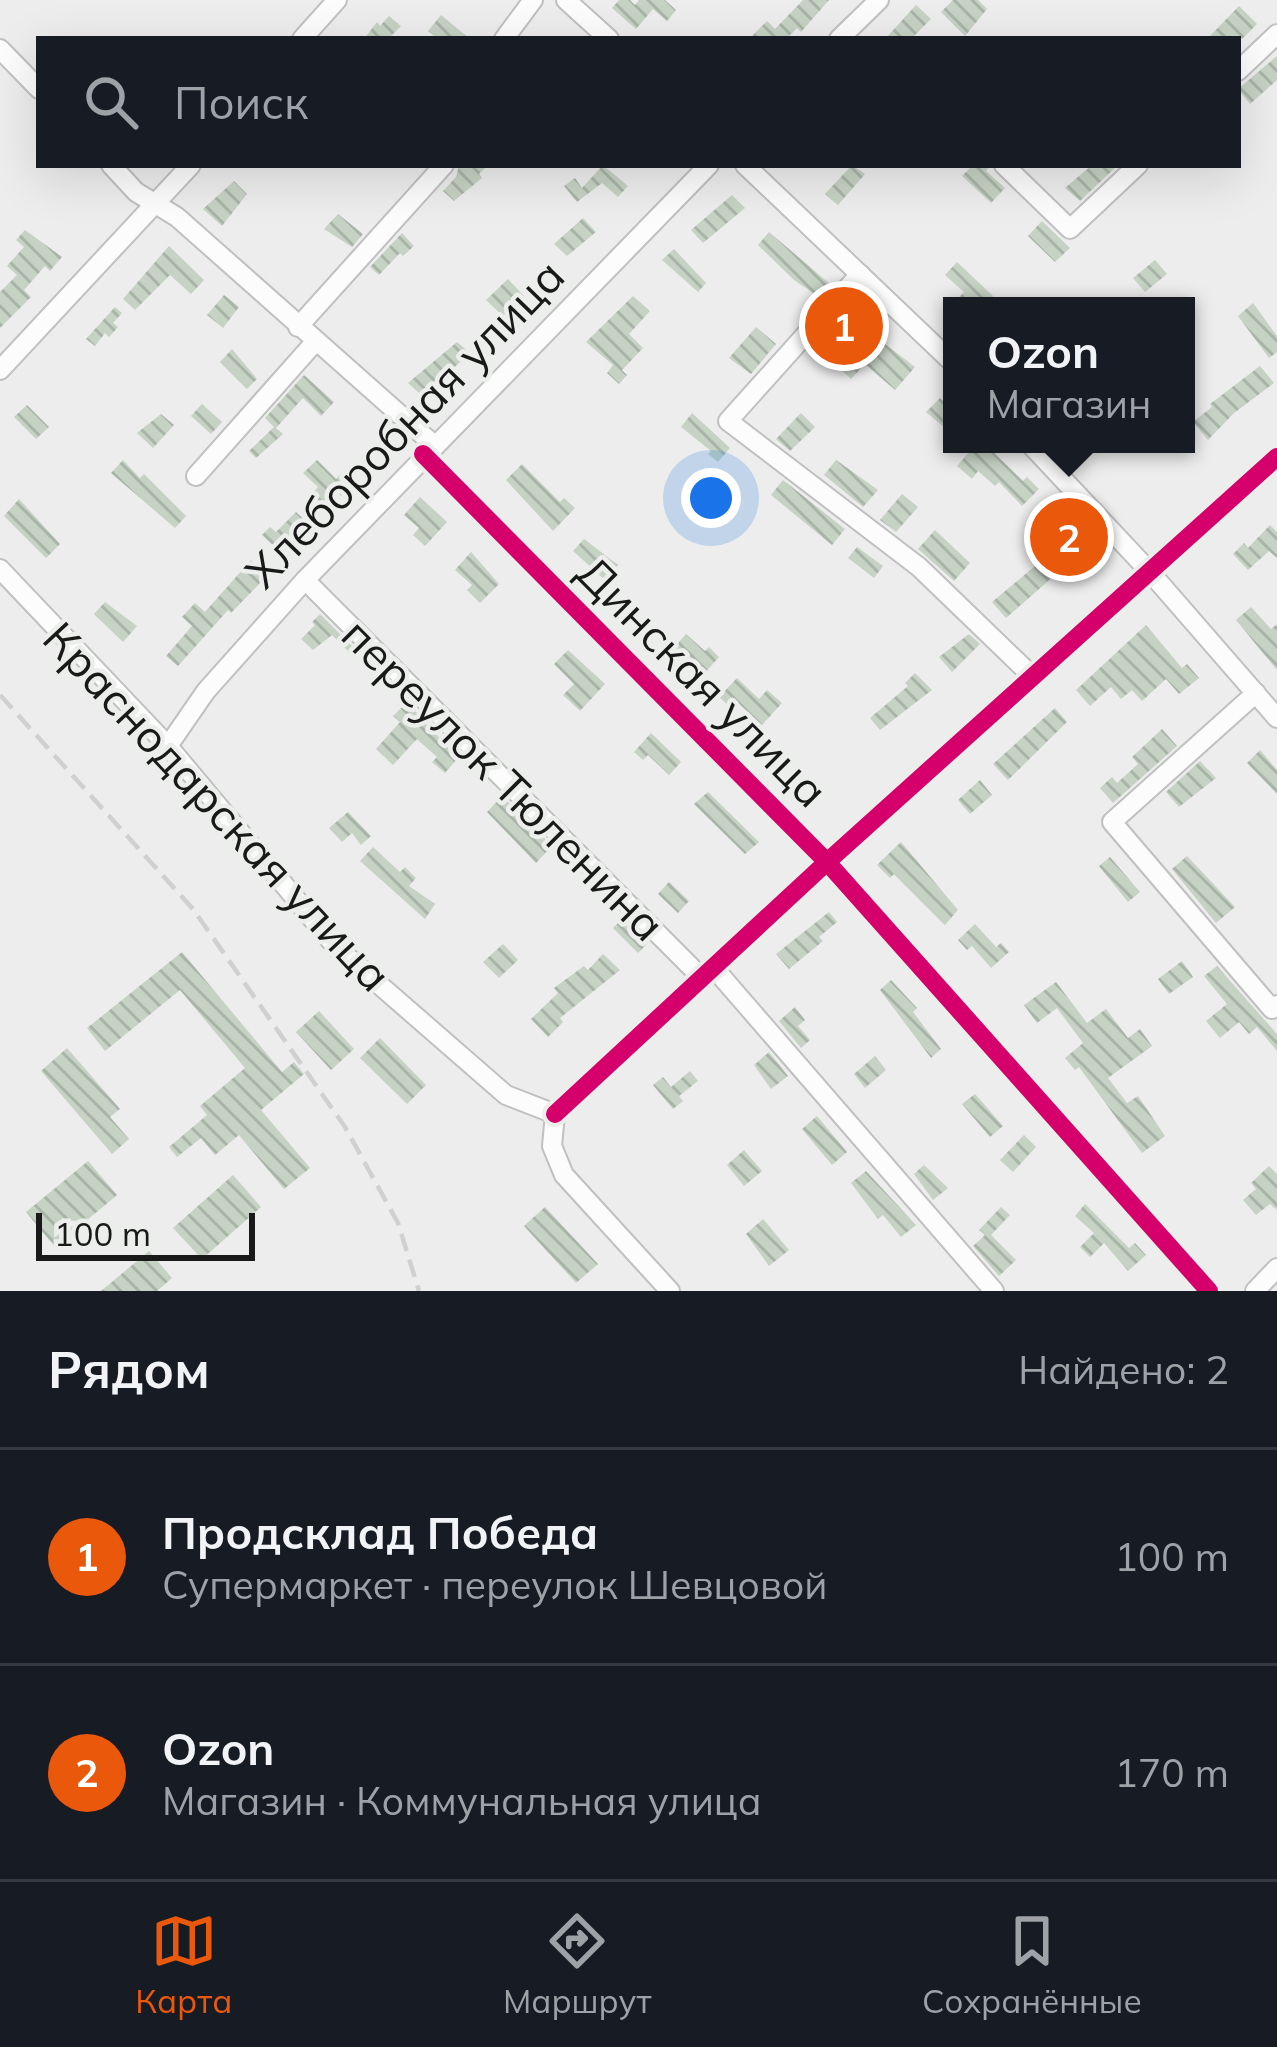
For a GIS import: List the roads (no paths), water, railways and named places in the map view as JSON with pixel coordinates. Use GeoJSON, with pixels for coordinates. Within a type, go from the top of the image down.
{"type":"FeatureCollection","features":[{"type":"Feature","properties":{"kind":"street"},"geometry":{"type":"LineString","coordinates":[[305,36],[337,0]]}},
{"type":"Feature","properties":{"kind":"street"},"geometry":{"type":"LineString","coordinates":[[506,36],[533,0]]}},
{"type":"Feature","properties":{"kind":"street"},"geometry":{"type":"LineString","coordinates":[[566,0],[605,36]]}},
{"type":"Feature","properties":{"kind":"street"},"geometry":{"type":"LineString","coordinates":[[842,36],[880,0]]}},
{"type":"Feature","properties":{"kind":"street"},"geometry":{"type":"LineString","coordinates":[[856,23],[870,36]]}},
{"type":"Feature","properties":{"kind":"street"},"geometry":{"type":"LineString","coordinates":[[1241,68],[1277,34]]}},
{"type":"Feature","properties":{"kind":"street"},"geometry":{"type":"LineString","coordinates":[[0,49],[36,86]]}},
{"type":"Feature","properties":{"kind":"street","name":"Динская улица"},"geometry":{"type":"LineString","coordinates":[[114,168],[136,192],[177,217],[428,450],[827,862],[1209,1291]]}},
{"type":"Feature","properties":{"kind":"street"},"geometry":{"type":"LineString","coordinates":[[0,370],[188,168]]}},
{"type":"Feature","properties":{"kind":"street"},"geometry":{"type":"LineString","coordinates":[[298,326],[441,168]]}},
{"type":"Feature","properties":{"kind":"street","name":"Хлеборобная улица"},"geometry":{"type":"LineString","coordinates":[[168,746],[206,691],[304,580],[706,168]]}},
{"type":"Feature","properties":{"kind":"street"},"geometry":{"type":"LineString","coordinates":[[749,168],[943,353]]}},
{"type":"Feature","properties":{"kind":"street"},"geometry":{"type":"LineString","coordinates":[[1007,168],[1070,229],[1135,168]]}},
{"type":"Feature","properties":{"kind":"street"},"geometry":{"type":"LineString","coordinates":[[860,274],[728,422],[919,567],[1033,676]]}},
{"type":"Feature","properties":{"kind":"street"},"geometry":{"type":"LineString","coordinates":[[196,476],[315,342]]}},
{"type":"Feature","properties":{"kind":"street"},"geometry":{"type":"LineString","coordinates":[[1038,453],[1277,718]]}},
{"type":"Feature","properties":{"kind":"street"},"geometry":{"type":"LineString","coordinates":[[670,1291],[564,1175],[552,1146],[555,1114],[1277,457]]}},
{"type":"Feature","properties":{"kind":"street","name":"Краснодарская улица"},"geometry":{"type":"LineString","coordinates":[[0,569],[168,746],[336,947],[506,1095],[555,1114]]}},
{"type":"Feature","properties":{"kind":"street","name":"переулок Тюленина"},"geometry":{"type":"LineString","coordinates":[[304,580],[708,974],[994,1291]]}},
{"type":"Feature","properties":{"kind":"street"},"geometry":{"type":"LineString","coordinates":[[1256,693],[1112,822],[1272,1009],[1277,1005]]}},
{"type":"Feature","properties":{"kind":"street"},"geometry":{"type":"LineString","coordinates":[[1255,1291],[1277,1268]]}},
{"type":"Feature","properties":{"kind":"railway"},"geometry":{"type":"LineString","coordinates":[[0,695],[193,909],[345,1127],[398,1223],[419,1291]]}},
{"type":"Feature","properties":{"kind":"place","name":"Продсклад Победа"},"geometry":{"type":"Point","coordinates":[844,326]}},
{"type":"Feature","properties":{"kind":"place","name":"Ozon"},"geometry":{"type":"Point","coordinates":[1069,537]}}]}
